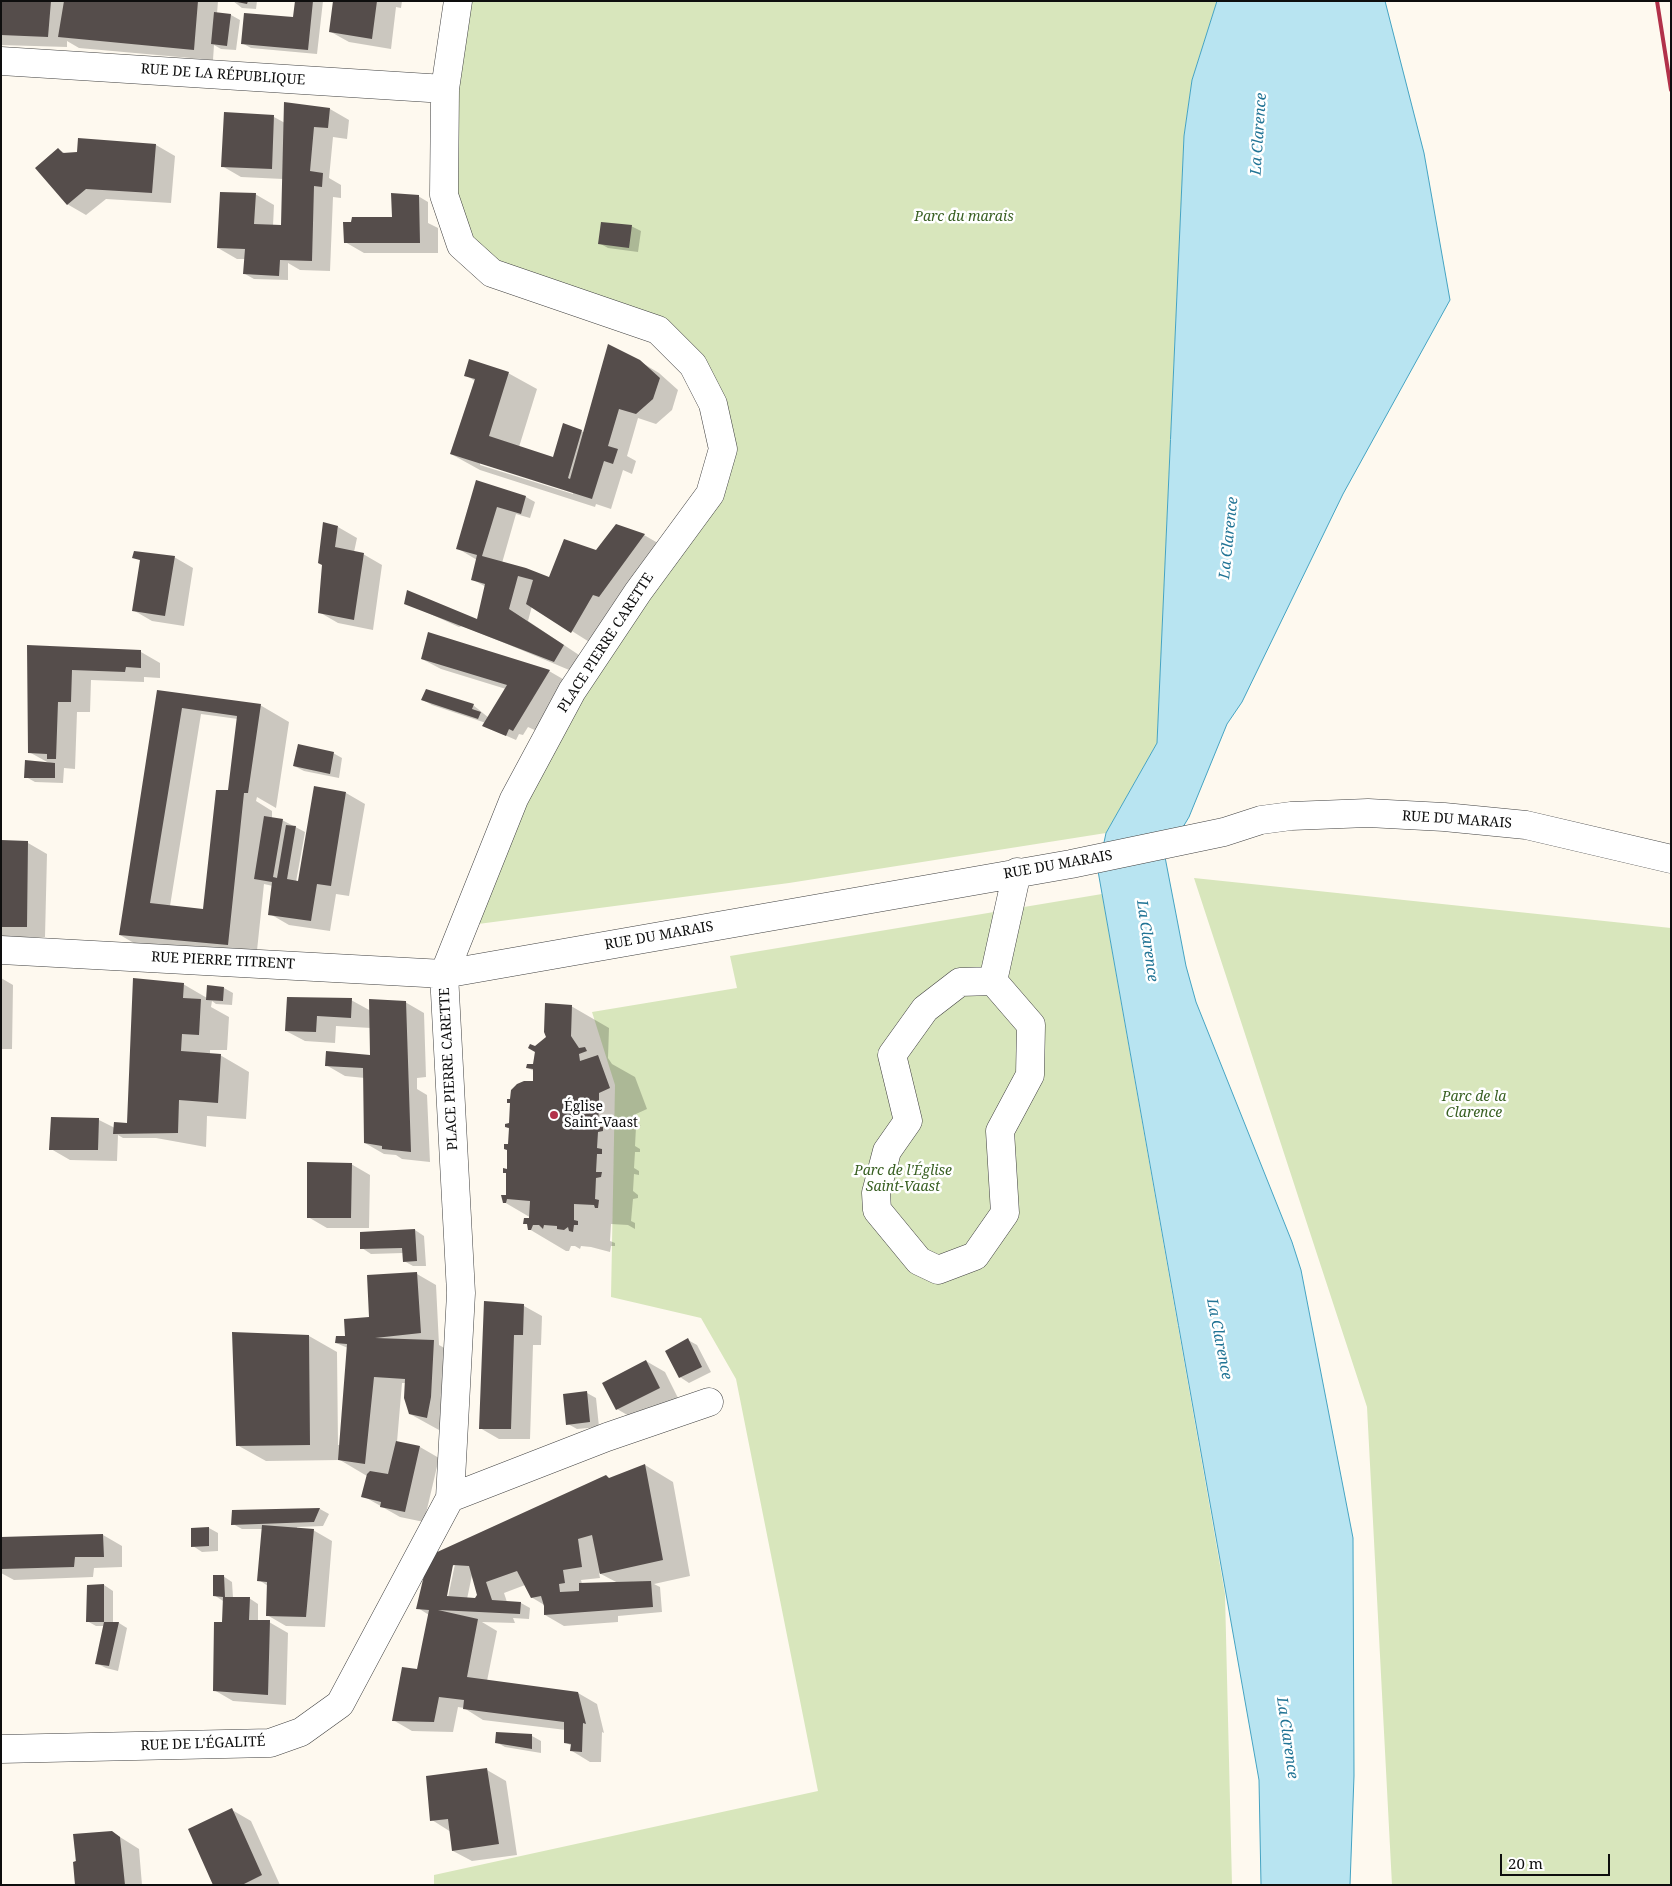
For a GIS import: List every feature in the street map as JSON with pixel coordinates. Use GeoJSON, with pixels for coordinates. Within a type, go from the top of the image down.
{"type":"FeatureCollection","features":[{"type":"Feature","properties":{"kind":"street","name":"PLACE PIERRE CARETTE"},"geometry":{"type":"LineString","coordinates":[[450,1498],[461,1293],[444,974],[514,799],[572,691],[638,592],[710,494],[723,449],[713,404],[693,365],[658,330],[492,272],[461,245],[444,194],[444,89],[458,1]]}},
{"type":"Feature","properties":{"kind":"street","name":"RUE DE LA RÉPUBLIQUE"},"geometry":{"type":"LineString","coordinates":[[1,61],[444,89]]}},
{"type":"Feature","properties":{"kind":"street","name":"RUE DU MARAIS"},"geometry":{"type":"LineString","coordinates":[[444,974],[1071,864],[1224,832],[1261,820],[1291,816],[1368,814],[1444,817],[1526,825],[1671,859]]}},
{"type":"Feature","properties":{"kind":"street"},"geometry":{"type":"LineString","coordinates":[[993,981],[1017,872]]}},
{"type":"Feature","properties":{"kind":"street","name":"RUE PIERRE TITRENT"},"geometry":{"type":"LineString","coordinates":[[1,950],[444,974]]}},
{"type":"Feature","properties":{"kind":"street"},"geometry":{"type":"LineString","coordinates":[[993,981],[1031,1025],[1030,1075],[1000,1131],[1006,1213],[975,1256],[938,1270],[919,1261],[877,1210],[876,1193],[887,1151],[908,1120],[892,1055],[925,1009],[960,982],[993,981]]}},
{"type":"Feature","properties":{"kind":"street"},"geometry":{"type":"LineString","coordinates":[[450,1498],[607,1437],[709,1402]]}},
{"type":"Feature","properties":{"kind":"street","name":"RUE DE L'ÉGALITÉ"},"geometry":{"type":"LineString","coordinates":[[1,1748],[270,1743],[301,1732],[340,1704],[450,1498]]}},
{"type":"Feature","properties":{"kind":"green space","name":"Parc du marais"},"geometry":{"type":"Polygon","coordinates":[[[458,1],[1217,1],[1192,80],[1184,136],[1157,743],[1106,833],[789,883],[463,926],[514,799],[710,494],[713,404],[658,330],[461,245],[445,89],[458,1]]]}},
{"type":"Feature","properties":{"kind":"green space","name":"Parc de la Clarence"},"geometry":{"type":"Polygon","coordinates":[[[1194,878],[1671,928],[1671,1885],[1392,1885],[1367,1407],[1194,878]]]}},
{"type":"Feature","properties":{"kind":"green space","name":"Parc de l'Église Saint-Vaast"},"geometry":{"type":"Polygon","coordinates":[[[1102,894],[1225,1594],[1232,1885],[434,1885],[434,1875],[818,1791],[736,1379],[701,1318],[611,1297],[615,1085],[592,1012],[737,988],[730,956],[1102,894]]]}},
{"type":"Feature","properties":{"kind":"water","name":"La Clarence"},"geometry":{"type":"Polygon","coordinates":[[[1217,1],[1385,1],[1424,153],[1450,300],[1343,494],[1242,702],[1227,724],[1189,817],[1165,857],[1186,966],[1196,1002],[1292,1242],[1301,1270],[1353,1538],[1354,1776],[1350,1885],[1261,1885],[1259,1780],[1098,871],[1106,833],[1157,743],[1184,136],[1192,80],[1217,1]]]}},
{"type":"Feature","properties":{"kind":"building"},"geometry":{"type":"Polygon","coordinates":[[[1,1],[51,1],[48,37],[1,35],[1,1]]]}},
{"type":"Feature","properties":{"kind":"building"},"geometry":{"type":"Polygon","coordinates":[[[64,1],[198,1],[194,50],[58,37],[64,1]]]}},
{"type":"Feature","properties":{"kind":"building"},"geometry":{"type":"Polygon","coordinates":[[[232,1],[248,1],[247,4],[232,1]]]}},
{"type":"Feature","properties":{"kind":"building"},"geometry":{"type":"Polygon","coordinates":[[[295,1],[313,1],[308,50],[241,44],[244,13],[293,17],[295,1]]]}},
{"type":"Feature","properties":{"kind":"building"},"geometry":{"type":"Polygon","coordinates":[[[333,1],[377,1],[372,39],[329,32],[333,1]]]}},
{"type":"Feature","properties":{"kind":"building"},"geometry":{"type":"Polygon","coordinates":[[[214,12],[231,14],[227,46],[211,44],[214,12]]]}},
{"type":"Feature","properties":{"kind":"building"},"geometry":{"type":"Polygon","coordinates":[[[284,102],[330,108],[328,128],[314,127],[310,171],[323,173],[322,187],[314,186],[312,261],[280,260],[279,276],[243,274],[245,249],[217,248],[220,192],[256,193],[254,224],[281,225],[284,102]]]}},
{"type":"Feature","properties":{"kind":"building"},"geometry":{"type":"Polygon","coordinates":[[[224,112],[274,115],[272,169],[221,167],[224,112]]]}},
{"type":"Feature","properties":{"kind":"building"},"geometry":{"type":"Polygon","coordinates":[[[78,138],[156,144],[152,193],[86,189],[67,205],[35,168],[58,148],[63,153],[77,152],[78,138]]]}},
{"type":"Feature","properties":{"kind":"building"},"geometry":{"type":"Polygon","coordinates":[[[391,193],[419,195],[420,243],[344,243],[343,222],[351,222],[352,217],[392,217],[391,193]]]}},
{"type":"Feature","properties":{"kind":"building"},"geometry":{"type":"Polygon","coordinates":[[[601,222],[632,225],[629,248],[598,244],[601,222]]]}},
{"type":"Feature","properties":{"kind":"building"},"geometry":{"type":"Polygon","coordinates":[[[608,344],[640,360],[660,378],[653,399],[636,414],[619,409],[608,446],[618,449],[613,464],[604,461],[592,499],[450,454],[475,379],[464,376],[469,359],[509,372],[489,436],[553,457],[563,423],[582,430],[568,478],[570,479],[608,344]]]}},
{"type":"Feature","properties":{"kind":"building"},"geometry":{"type":"Polygon","coordinates":[[[476,480],[526,496],[521,514],[497,507],[482,556],[526,568],[549,577],[564,539],[596,550],[616,524],[645,534],[599,597],[593,595],[571,633],[526,604],[533,580],[518,576],[509,609],[564,645],[554,662],[404,604],[407,590],[477,619],[485,584],[471,580],[477,555],[456,549],[476,480]]]}},
{"type":"Feature","properties":{"kind":"building"},"geometry":{"type":"Polygon","coordinates":[[[323,522],[338,526],[335,547],[364,553],[354,620],[318,613],[322,565],[318,563],[323,522]]]}},
{"type":"Feature","properties":{"kind":"building"},"geometry":{"type":"Polygon","coordinates":[[[134,551],[175,556],[165,616],[132,611],[140,560],[132,558],[134,551]]]}},
{"type":"Feature","properties":{"kind":"building"},"geometry":{"type":"Polygon","coordinates":[[[428,632],[550,670],[513,731],[509,729],[506,736],[482,726],[507,685],[421,659],[428,632]]]}},
{"type":"Feature","properties":{"kind":"building"},"geometry":{"type":"Polygon","coordinates":[[[27,645],[141,650],[141,668],[126,667],[125,672],[72,670],[71,702],[58,702],[56,759],[47,759],[47,754],[28,753],[27,645]]]}},
{"type":"Feature","properties":{"kind":"building"},"geometry":{"type":"Polygon","coordinates":[[[426,689],[474,704],[472,709],[481,712],[478,719],[421,700],[426,689]]]}},
{"type":"Feature","properties":{"kind":"building"},"geometry":{"type":"Polygon","coordinates":[[[157,690],[261,704],[248,793],[244,793],[228,945],[119,935],[157,690]],[[182,708],[150,903],[203,909],[216,790],[228,790],[237,716],[182,708]]]}},
{"type":"Feature","properties":{"kind":"building"},"geometry":{"type":"Polygon","coordinates":[[[298,744],[334,752],[330,774],[293,766],[298,744]]]}},
{"type":"Feature","properties":{"kind":"building"},"geometry":{"type":"Polygon","coordinates":[[[25,760],[55,763],[55,778],[24,778],[25,760]]]}},
{"type":"Feature","properties":{"kind":"building"},"geometry":{"type":"Polygon","coordinates":[[[314,786],[346,792],[331,886],[317,884],[311,921],[268,915],[272,882],[254,879],[264,816],[283,819],[273,877],[277,878],[286,825],[296,826],[287,879],[298,881],[314,786]]]}},
{"type":"Feature","properties":{"kind":"building"},"geometry":{"type":"Polygon","coordinates":[[[1,840],[28,841],[27,927],[1,927],[1,840]]]}},
{"type":"Feature","properties":{"kind":"building"},"geometry":{"type":"Polygon","coordinates":[[[133,978],[184,983],[183,998],[201,999],[199,1035],[182,1034],[181,1051],[221,1054],[218,1103],[179,1100],[178,1133],[113,1134],[114,1122],[127,1123],[133,978]]]}},
{"type":"Feature","properties":{"kind":"building"},"geometry":{"type":"Polygon","coordinates":[[[207,985],[224,987],[223,1001],[206,1000],[207,985]]]}},
{"type":"Feature","properties":{"kind":"building"},"geometry":{"type":"Polygon","coordinates":[[[287,997],[352,998],[351,1018],[317,1016],[316,1032],[285,1031],[287,997]]]}},
{"type":"Feature","properties":{"kind":"building"},"geometry":{"type":"Polygon","coordinates":[[[369,999],[406,1001],[411,1152],[382,1149],[382,1146],[364,1143],[363,1068],[325,1066],[326,1051],[370,1055],[369,999]]]}},
{"type":"Feature","properties":{"kind":"building","name":"Église Saint-Vaast"},"geometry":{"type":"Polygon","coordinates":[[[545,1003],[572,1005],[571,1036],[579,1048],[585,1047],[587,1051],[579,1054],[580,1061],[598,1055],[610,1088],[599,1093],[599,1103],[604,1103],[604,1107],[599,1106],[598,1127],[603,1127],[603,1131],[598,1132],[597,1148],[602,1149],[602,1154],[597,1154],[596,1172],[602,1172],[601,1177],[596,1178],[595,1199],[599,1200],[598,1208],[595,1208],[594,1205],[574,1204],[574,1220],[578,1221],[578,1225],[574,1225],[573,1232],[569,1231],[568,1227],[564,1230],[557,1229],[557,1226],[544,1225],[543,1229],[539,1225],[533,1225],[531,1230],[528,1230],[527,1224],[523,1224],[524,1218],[529,1218],[530,1201],[507,1199],[506,1203],[503,1203],[501,1195],[506,1195],[506,1173],[503,1173],[503,1168],[507,1169],[507,1150],[504,1149],[504,1144],[508,1144],[509,1128],[505,1127],[505,1124],[509,1123],[510,1103],[507,1103],[507,1099],[510,1099],[511,1090],[517,1084],[524,1081],[533,1081],[533,1069],[526,1068],[527,1064],[533,1064],[535,1052],[528,1048],[530,1044],[535,1046],[546,1037],[544,1032],[545,1003]]]}},
{"type":"Feature","properties":{"kind":"building"},"geometry":{"type":"Polygon","coordinates":[[[51,1117],[99,1118],[98,1150],[49,1150],[51,1117]]]}},
{"type":"Feature","properties":{"kind":"building"},"geometry":{"type":"Polygon","coordinates":[[[307,1162],[352,1163],[351,1218],[307,1218],[307,1162]]]}},
{"type":"Feature","properties":{"kind":"building"},"geometry":{"type":"Polygon","coordinates":[[[415,1229],[417,1261],[403,1262],[402,1248],[360,1249],[360,1232],[415,1229]]]}},
{"type":"Feature","properties":{"kind":"building"},"geometry":{"type":"Polygon","coordinates":[[[417,1272],[421,1333],[375,1338],[434,1340],[431,1397],[427,1418],[409,1414],[404,1398],[405,1379],[374,1377],[365,1464],[338,1460],[347,1344],[335,1343],[336,1336],[345,1336],[344,1319],[369,1317],[367,1275],[417,1272]]]}},
{"type":"Feature","properties":{"kind":"building"},"geometry":{"type":"Polygon","coordinates":[[[484,1301],[524,1304],[523,1335],[514,1335],[511,1429],[479,1429],[484,1301]]]}},
{"type":"Feature","properties":{"kind":"building"},"geometry":{"type":"Polygon","coordinates":[[[232,1332],[309,1335],[310,1445],[236,1446],[232,1332]]]}},
{"type":"Feature","properties":{"kind":"building"},"geometry":{"type":"Polygon","coordinates":[[[688,1338],[702,1367],[679,1378],[665,1351],[688,1338]]]}},
{"type":"Feature","properties":{"kind":"building"},"geometry":{"type":"Polygon","coordinates":[[[646,1360],[660,1388],[616,1410],[602,1383],[646,1360]]]}},
{"type":"Feature","properties":{"kind":"building"},"geometry":{"type":"Polygon","coordinates":[[[587,1391],[590,1422],[566,1425],[563,1394],[587,1391]]]}},
{"type":"Feature","properties":{"kind":"building"},"geometry":{"type":"Polygon","coordinates":[[[396,1441],[420,1446],[405,1512],[380,1507],[381,1502],[361,1497],[367,1474],[370,1471],[388,1474],[396,1441]]]}},
{"type":"Feature","properties":{"kind":"building"},"geometry":{"type":"Polygon","coordinates":[[[645,1464],[663,1560],[600,1574],[592,1535],[578,1539],[582,1567],[563,1570],[565,1583],[559,1584],[560,1592],[579,1591],[579,1583],[651,1581],[653,1607],[544,1615],[541,1596],[531,1598],[517,1571],[486,1582],[492,1600],[521,1602],[520,1614],[438,1610],[478,1619],[467,1677],[578,1692],[586,1724],[583,1723],[582,1752],[570,1751],[571,1744],[564,1743],[564,1722],[463,1709],[464,1700],[439,1697],[434,1722],[392,1721],[402,1667],[417,1669],[429,1610],[416,1609],[426,1567],[435,1553],[606,1475],[609,1478],[645,1464]],[[453,1565],[447,1596],[475,1598],[477,1595],[469,1566],[453,1565]]]}},
{"type":"Feature","properties":{"kind":"building"},"geometry":{"type":"Polygon","coordinates":[[[320,1508],[314,1522],[231,1525],[232,1510],[320,1508]]]}},
{"type":"Feature","properties":{"kind":"building"},"geometry":{"type":"Polygon","coordinates":[[[262,1525],[314,1529],[306,1617],[266,1616],[267,1582],[257,1581],[262,1525]]]}},
{"type":"Feature","properties":{"kind":"building"},"geometry":{"type":"Polygon","coordinates":[[[209,1527],[209,1546],[191,1547],[191,1528],[209,1527]]]}},
{"type":"Feature","properties":{"kind":"building"},"geometry":{"type":"Polygon","coordinates":[[[103,1534],[104,1557],[75,1557],[74,1567],[1,1569],[1,1537],[103,1534]]]}},
{"type":"Feature","properties":{"kind":"building"},"geometry":{"type":"Polygon","coordinates":[[[213,1575],[224,1575],[225,1597],[250,1597],[249,1620],[270,1620],[268,1695],[213,1691],[214,1622],[222,1622],[223,1597],[213,1596],[213,1575]]]}},
{"type":"Feature","properties":{"kind":"building"},"geometry":{"type":"Polygon","coordinates":[[[104,1584],[104,1622],[86,1622],[87,1585],[104,1584]]]}},
{"type":"Feature","properties":{"kind":"building"},"geometry":{"type":"Polygon","coordinates":[[[104,1622],[119,1622],[109,1666],[95,1664],[104,1622]]]}},
{"type":"Feature","properties":{"kind":"building"},"geometry":{"type":"Polygon","coordinates":[[[496,1732],[532,1734],[532,1749],[495,1743],[496,1732]]]}},
{"type":"Feature","properties":{"kind":"building"},"geometry":{"type":"Polygon","coordinates":[[[487,1768],[499,1844],[452,1851],[448,1819],[430,1821],[426,1776],[487,1768]]]}},
{"type":"Feature","properties":{"kind":"building"},"geometry":{"type":"Polygon","coordinates":[[[232,1808],[262,1875],[242,1885],[213,1885],[188,1829],[232,1808]]]}},
{"type":"Feature","properties":{"kind":"building"},"geometry":{"type":"Polygon","coordinates":[[[112,1831],[120,1837],[125,1885],[75,1885],[73,1862],[76,1861],[73,1834],[112,1831]]]}},
{"type":"Feature","properties":{"kind":"railway"},"geometry":{"type":"LineString","coordinates":[[1657,1],[1671,90]]}},
{"type":"Feature","properties":{"kind":"place","name":"Église Saint-Vaast"},"geometry":{"type":"Point","coordinates":[554,1115]}}]}
